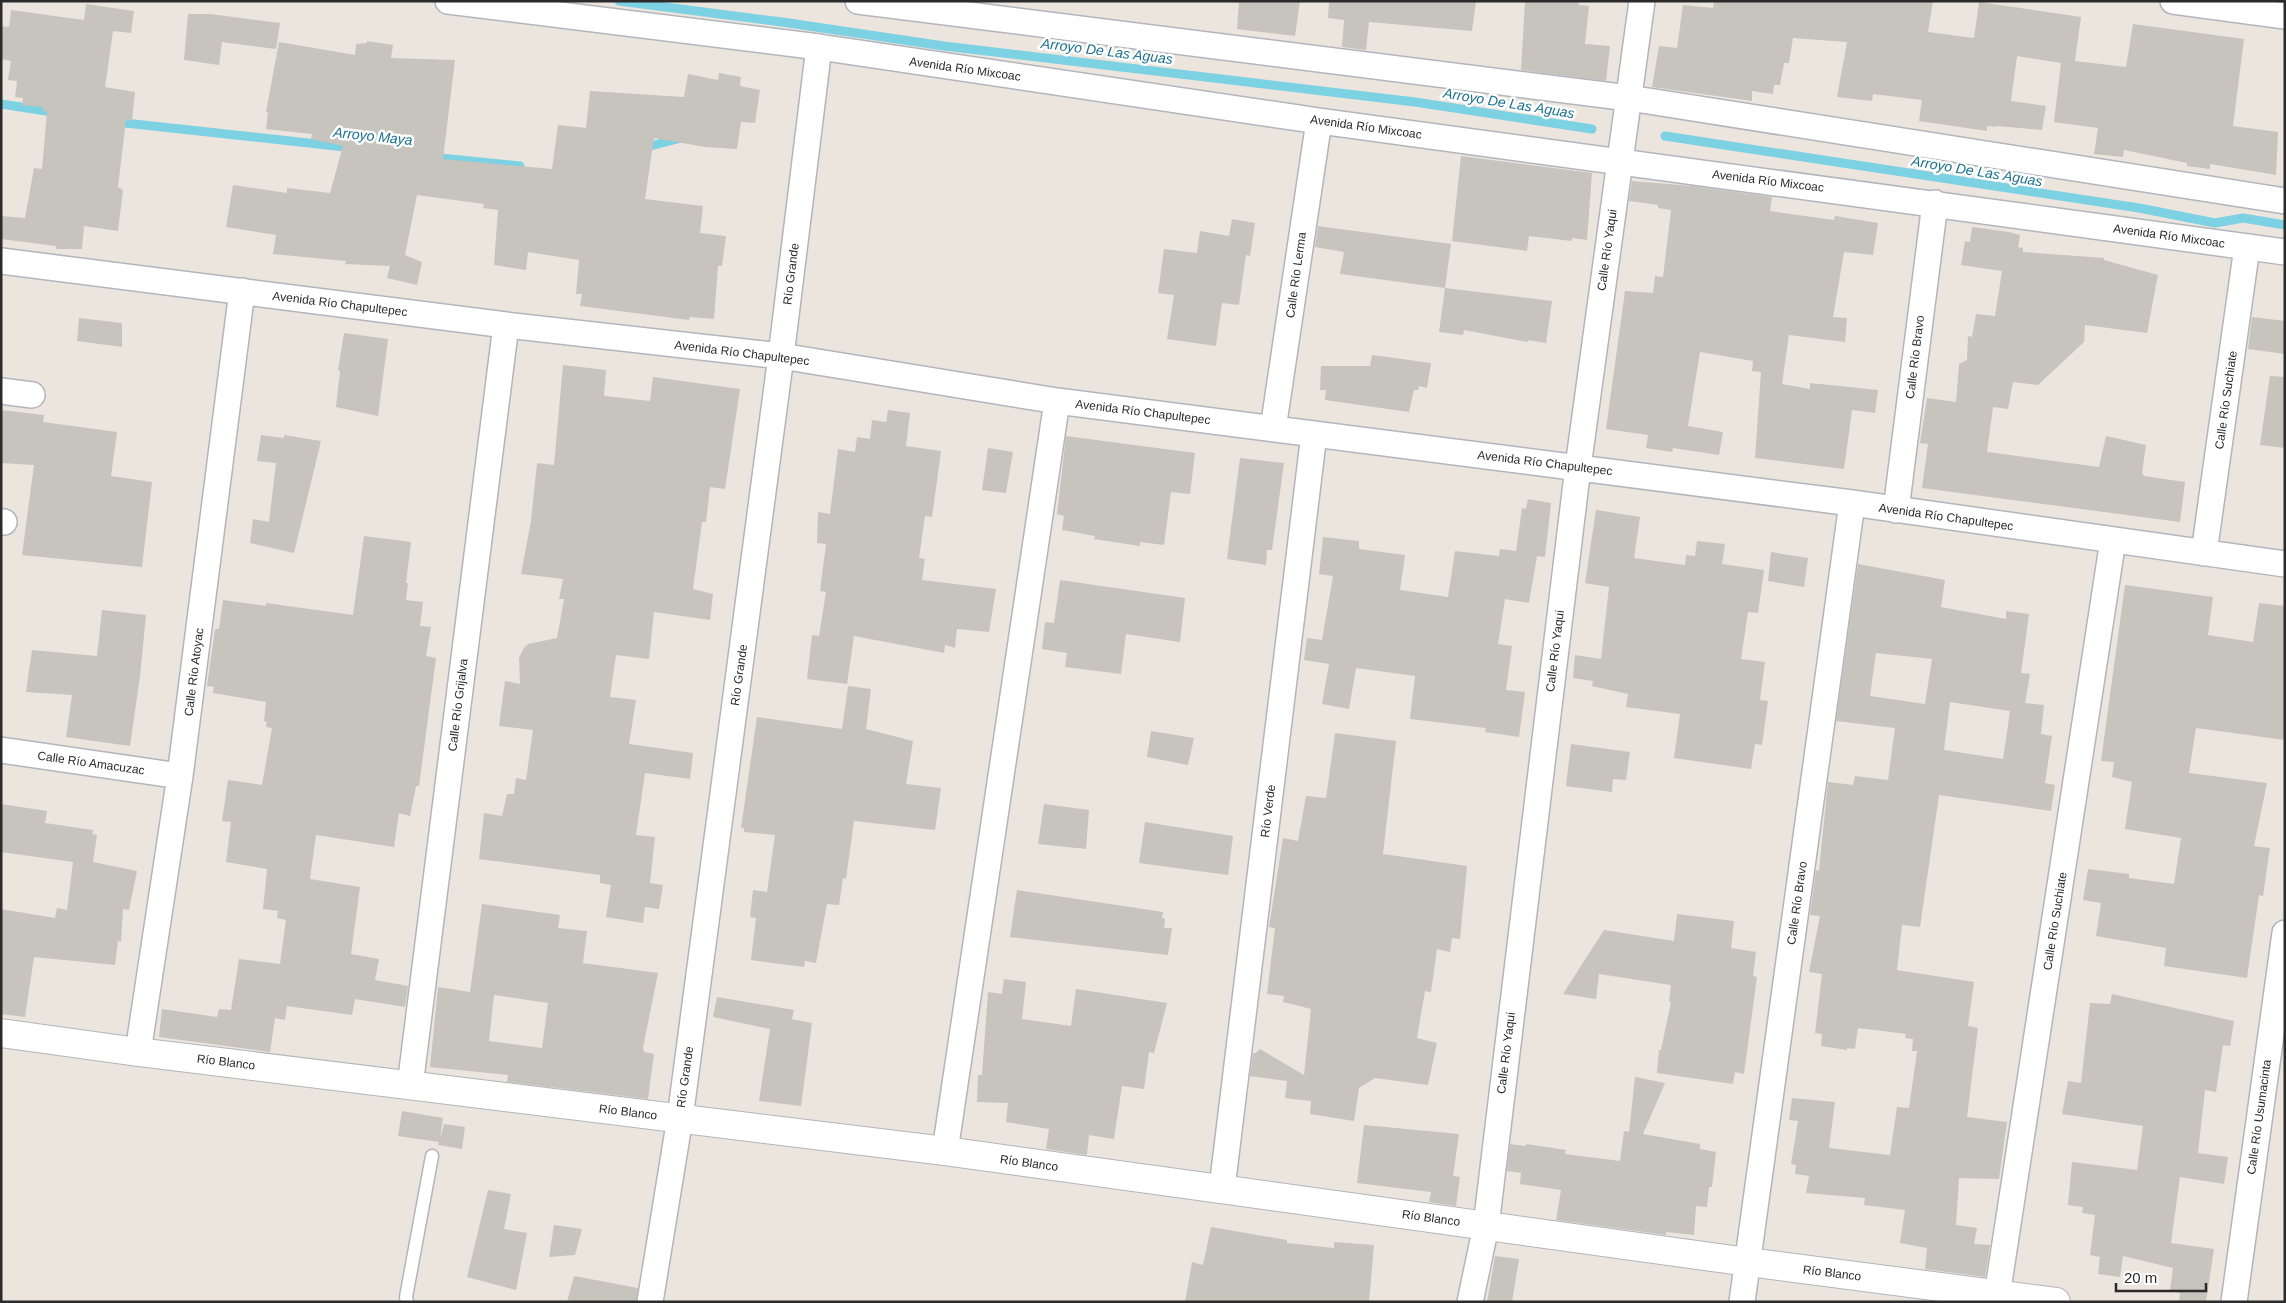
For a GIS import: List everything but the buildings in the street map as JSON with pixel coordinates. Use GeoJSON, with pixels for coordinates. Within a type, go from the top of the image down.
{"type":"FeatureCollection","features":[{"type":"Feature","properties":{"kind":"street","name":"Avenida Río Mixcoac"},"geometry":{"type":"LineString","coordinates":[[448,1],[819,47],[1319,121],[1935,203],[2285,252]]}},
{"type":"Feature","properties":{"kind":"street"},"geometry":{"type":"LineString","coordinates":[[858,1],[1630,98],[2285,201]]}},
{"type":"Feature","properties":{"kind":"street","name":"Calle Río Yaqui"},"geometry":{"type":"LineString","coordinates":[[1470,1302],[1486,1226],[1578,467],[1642,1]]}},
{"type":"Feature","properties":{"kind":"street"},"geometry":{"type":"LineString","coordinates":[[2173,1],[2285,16]]}},
{"type":"Feature","properties":{"kind":"street","name":"Río Grande"},"geometry":{"type":"LineString","coordinates":[[650,1302],[680,1118],[781,356],[819,47]]}},
{"type":"Feature","properties":{"kind":"street","name":"Calle Río Lerma"},"geometry":{"type":"LineString","coordinates":[[1273,429],[1319,121]]}},
{"type":"Feature","properties":{"kind":"street","name":"Calle Río Bravo"},"geometry":{"type":"LineString","coordinates":[[1896,510],[1935,203]]}},
{"type":"Feature","properties":{"kind":"street","name":"Calle Río Suchiate"},"geometry":{"type":"LineString","coordinates":[[2204,553],[2247,247]]}},
{"type":"Feature","properties":{"kind":"street","name":"Avenida Río Chapultepec"},"geometry":{"type":"LineString","coordinates":[[1,261],[506,325],[781,356],[1057,401],[1852,503],[2285,564]]}},
{"type":"Feature","properties":{"kind":"street","name":"Calle Río Atoyac"},"geometry":{"type":"LineString","coordinates":[[138,1052],[180,776],[242,291]]}},
{"type":"Feature","properties":{"kind":"street","name":"Calle Río Grijalva"},"geometry":{"type":"LineString","coordinates":[[410,1086],[506,325]]}},
{"type":"Feature","properties":{"kind":"street"},"geometry":{"type":"LineString","coordinates":[[1,392],[32,395]]}},
{"type":"Feature","properties":{"kind":"street"},"geometry":{"type":"LineString","coordinates":[[945,1151],[1057,401]]}},
{"type":"Feature","properties":{"kind":"street","name":"Río Verde"},"geometry":{"type":"LineString","coordinates":[[1222,1188],[1314,434]]}},
{"type":"Feature","properties":{"kind":"street","name":"Calle Río Bravo"},"geometry":{"type":"LineString","coordinates":[[1742,1302],[1852,503]]}},
{"type":"Feature","properties":{"kind":"street","name":"Calle Río Suchiate"},"geometry":{"type":"LineString","coordinates":[[1997,1298],[2114,540]]}},
{"type":"Feature","properties":{"kind":"street","name":"Calle Río Amacuzac"},"geometry":{"type":"LineString","coordinates":[[1,750],[180,776]]}},
{"type":"Feature","properties":{"kind":"street","name":"Calle Río Usumacinta"},"geometry":{"type":"LineString","coordinates":[[2234,1302],[2285,932]]}},
{"type":"Feature","properties":{"kind":"street","name":"Río Blanco"},"geometry":{"type":"LineString","coordinates":[[1,1033],[410,1086],[945,1151],[1222,1188],[1997,1298],[2056,1302]]}},
{"type":"Feature","properties":{"kind":"lane"},"geometry":{"type":"LineString","coordinates":[[407,1302],[406,1297],[432,1156]]}},
{"type":"Feature","properties":{"kind":"waterway","name":"Arroyo De Las Aguas"},"geometry":{"type":"LineString","coordinates":[[619,1],[782,22],[944,46],[1415,102],[1592,129]]}},
{"type":"Feature","properties":{"kind":"waterway","name":"Arroyo Maya"},"geometry":{"type":"LineString","coordinates":[[1,104],[53,112]]}},
{"type":"Feature","properties":{"kind":"waterway","name":"Arroyo Maya"},"geometry":{"type":"LineString","coordinates":[[116,122],[354,148]]}},
{"type":"Feature","properties":{"kind":"waterway","name":"Arroyo De Las Aguas"},"geometry":{"type":"LineString","coordinates":[[1665,136],[2139,208],[2215,223],[2243,218],[2285,225]]}},
{"type":"Feature","properties":{"kind":"waterway","name":"Arroyo Maya"},"geometry":{"type":"LineString","coordinates":[[643,148],[681,138]]}},
{"type":"Feature","properties":{"kind":"waterway","name":"Arroyo Maya"},"geometry":{"type":"LineString","coordinates":[[431,157],[520,166]]}}]}
